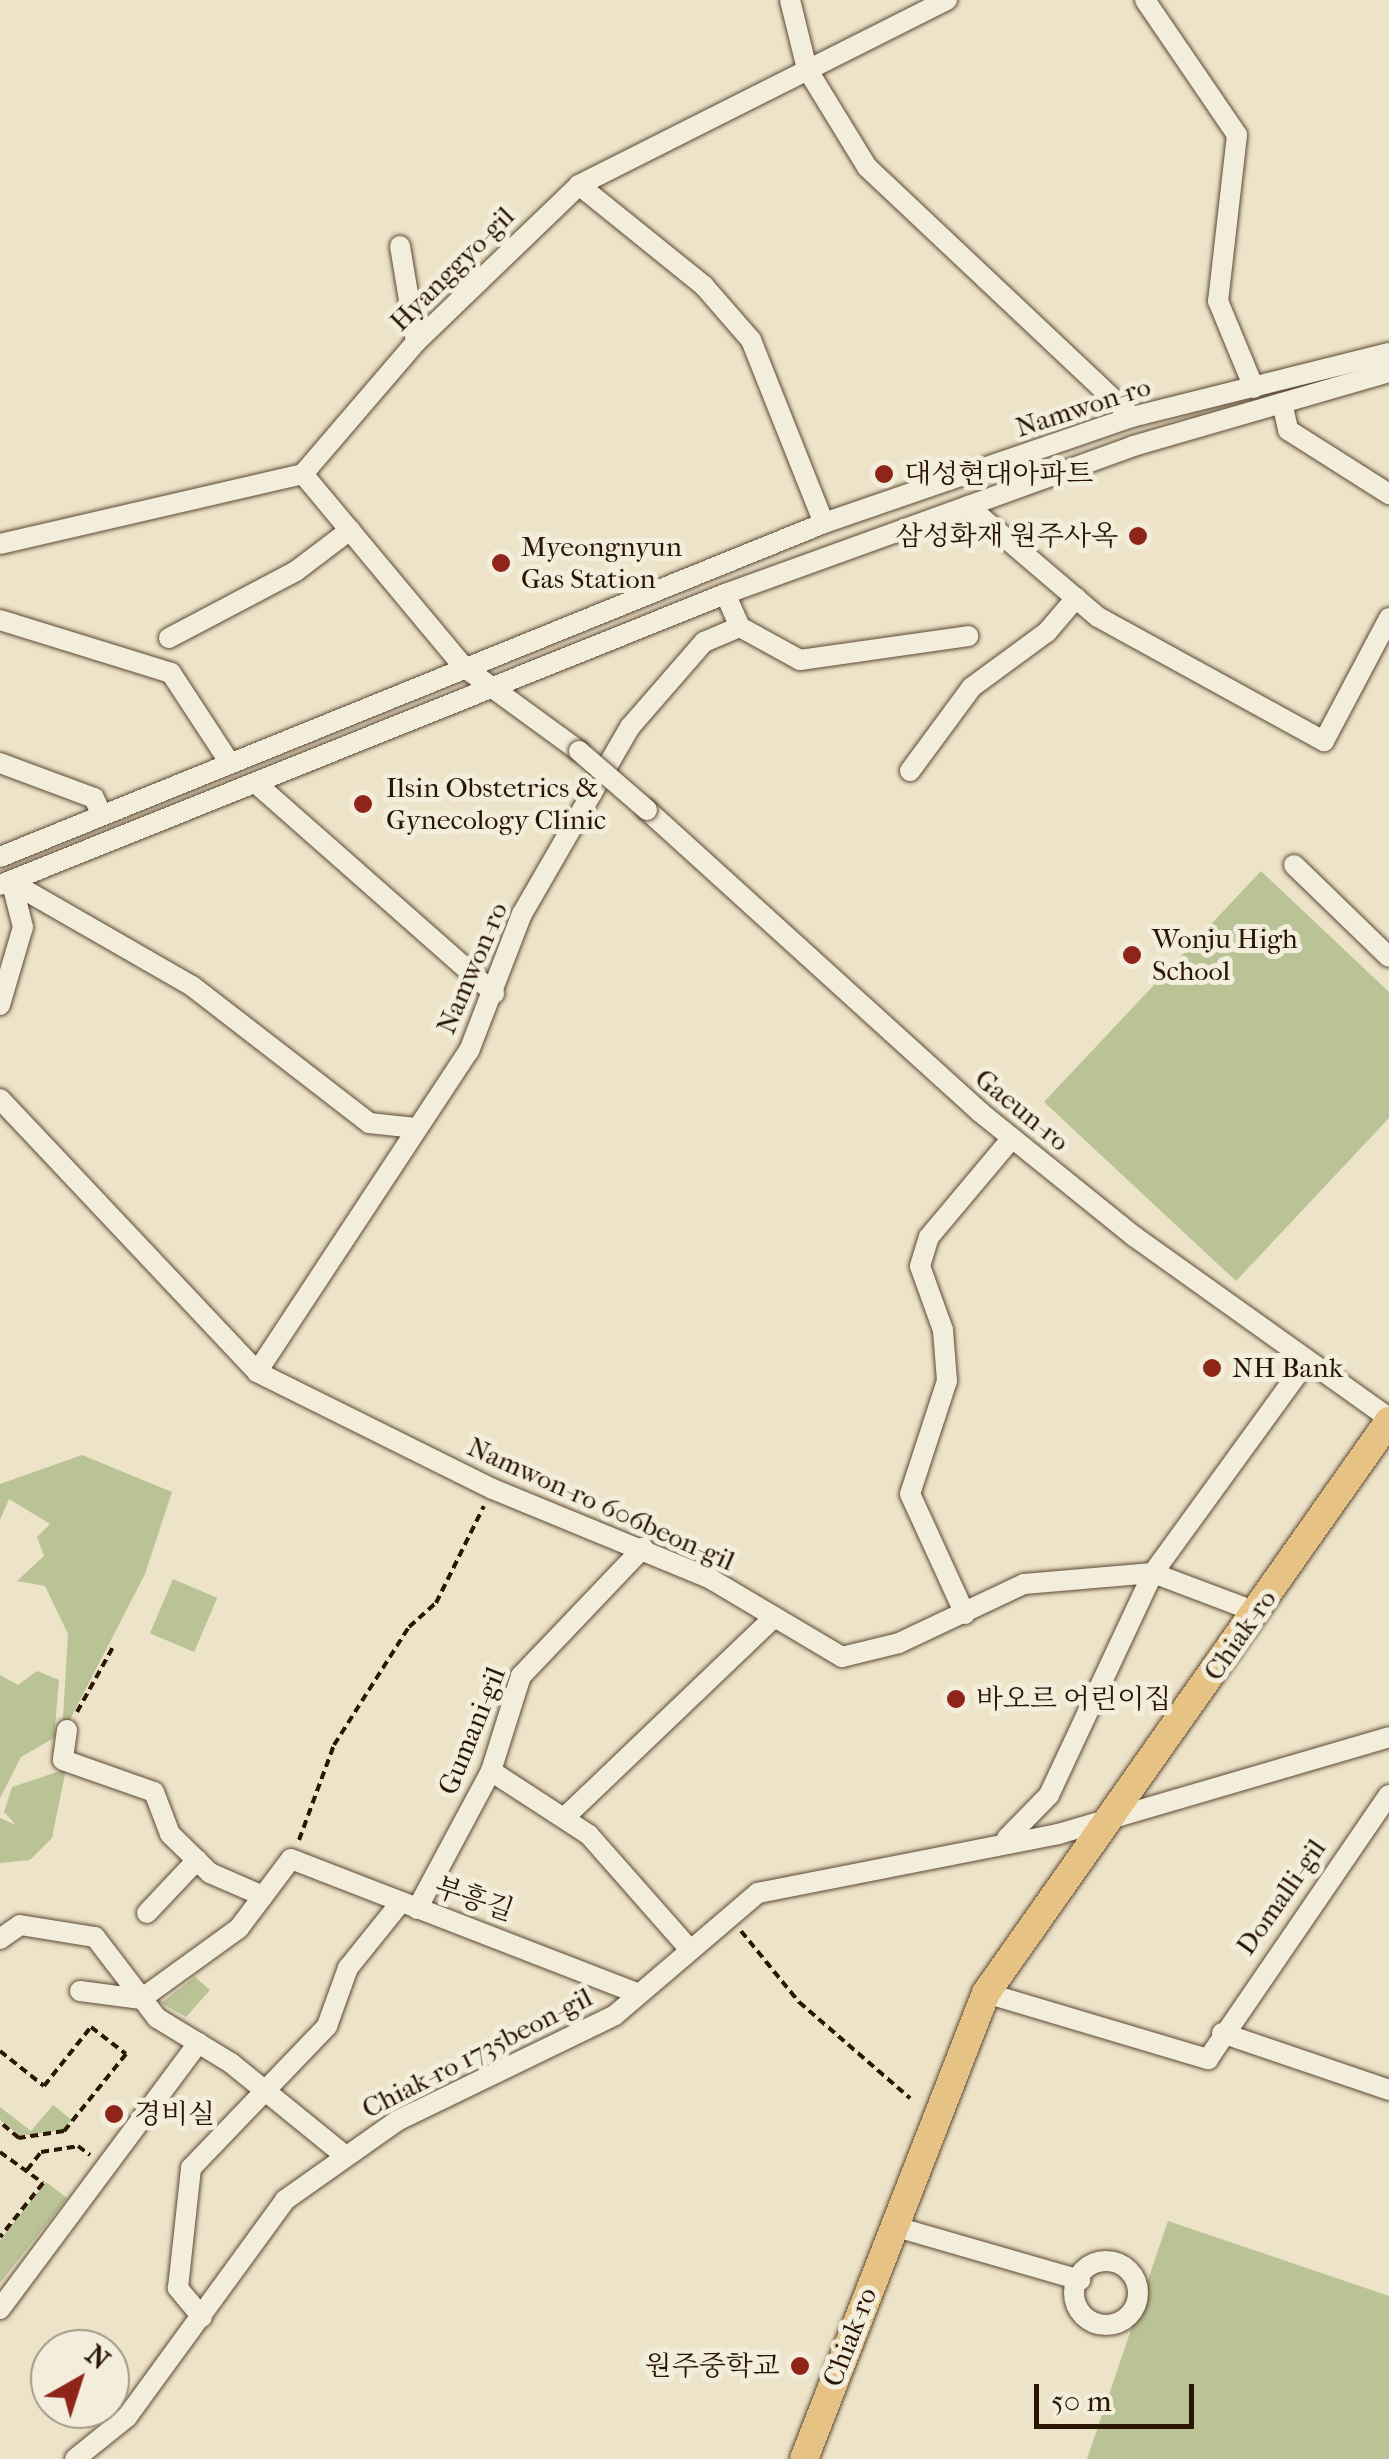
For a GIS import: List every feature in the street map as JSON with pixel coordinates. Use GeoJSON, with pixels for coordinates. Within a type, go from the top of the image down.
{"type":"FeatureCollection","features":[{"type":"Feature","properties":{"kind":"main road","name":"Chiak-ro"},"geometry":{"type":"LineString","coordinates":[[804,2459],[986,1993],[1389,1420]]}},
{"type":"Feature","properties":{"kind":"street"},"geometry":{"type":"LineString","coordinates":[[790,0],[807,69],[866,166],[1132,418]]}},
{"type":"Feature","properties":{"kind":"street","name":"Hyanggyo-gil"},"geometry":{"type":"LineString","coordinates":[[302,474],[416,342],[579,185],[947,0]]}},
{"type":"Feature","properties":{"kind":"street"},"geometry":{"type":"LineString","coordinates":[[1145,0],[1236,135],[1218,300],[1254,388]]}},
{"type":"Feature","properties":{"kind":"street"},"geometry":{"type":"LineString","coordinates":[[579,185],[704,286],[751,340],[824,523]]}},
{"type":"Feature","properties":{"kind":"street"},"geometry":{"type":"LineString","coordinates":[[400,246],[416,342]]}},
{"type":"Feature","properties":{"kind":"street","name":"Namwon-ro"},"geometry":{"type":"LineString","coordinates":[[0,856],[824,523],[1132,418],[1389,353]]}},
{"type":"Feature","properties":{"kind":"street","name":"Namwon-ro"},"geometry":{"type":"LineString","coordinates":[[4,878],[494,692],[724,594],[968,506],[1389,372]]}},
{"type":"Feature","properties":{"kind":"street"},"geometry":{"type":"LineString","coordinates":[[1282,403],[1288,430],[1389,494]]}},
{"type":"Feature","properties":{"kind":"street"},"geometry":{"type":"LineString","coordinates":[[0,544],[302,474],[464,667],[494,692]]}},
{"type":"Feature","properties":{"kind":"street"},"geometry":{"type":"LineString","coordinates":[[968,506],[1076,598],[1324,740],[1389,618]]}},
{"type":"Feature","properties":{"kind":"street"},"geometry":{"type":"LineString","coordinates":[[169,638],[296,572],[350,530]]}},
{"type":"Feature","properties":{"kind":"street"},"geometry":{"type":"LineString","coordinates":[[724,594],[740,627],[800,660],[968,636]]}},
{"type":"Feature","properties":{"kind":"street"},"geometry":{"type":"LineString","coordinates":[[910,770],[972,687],[1046,632],[1076,598]]}},
{"type":"Feature","properties":{"kind":"street"},"geometry":{"type":"LineString","coordinates":[[0,620],[172,673],[230,763]]}},
{"type":"Feature","properties":{"kind":"street","name":"Namwon-ro"},"geometry":{"type":"LineString","coordinates":[[416,1128],[469,1051],[522,914],[630,727],[704,642],[740,627]]}},
{"type":"Feature","properties":{"kind":"street","name":"Gaeun-ro"},"geometry":{"type":"LineString","coordinates":[[494,692],[579,751],[1012,1138],[1389,1420]]}},
{"type":"Feature","properties":{"kind":"street"},"geometry":{"type":"LineString","coordinates":[[0,763],[94,798],[102,815]]}},
{"type":"Feature","properties":{"kind":"street"},"geometry":{"type":"LineString","coordinates":[[258,784],[494,993]]}},
{"type":"Feature","properties":{"kind":"street"},"geometry":{"type":"LineString","coordinates":[[1294,865],[1389,957]]}},
{"type":"Feature","properties":{"kind":"street"},"geometry":{"type":"LineString","coordinates":[[0,1005],[23,927],[4,878]]}},
{"type":"Feature","properties":{"kind":"street"},"geometry":{"type":"LineString","coordinates":[[4,878],[192,986],[369,1123],[416,1128],[257,1372]]}},
{"type":"Feature","properties":{"kind":"street","name":"Namwon-ro 606beon-gil"},"geometry":{"type":"LineString","coordinates":[[0,1099],[257,1372],[493,1488],[643,1548],[842,1657],[966,1614],[1024,1584],[1153,1573]]}},
{"type":"Feature","properties":{"kind":"street"},"geometry":{"type":"LineString","coordinates":[[966,1614],[910,1494],[947,1381],[943,1330],[920,1266],[930,1237],[1012,1138]]}},
{"type":"Feature","properties":{"kind":"street"},"geometry":{"type":"LineString","coordinates":[[992,1846],[1019,1833],[1049,1794],[1153,1573],[1307,1362]]}},
{"type":"Feature","properties":{"kind":"street","name":"Gumani-gil"},"geometry":{"type":"LineString","coordinates":[[202,2317],[178,2288],[187,2178],[327,2026],[348,1968],[409,1906],[492,1771],[520,1676],[643,1548]]}},
{"type":"Feature","properties":{"kind":"street"},"geometry":{"type":"LineString","coordinates":[[1153,1573],[1256,1612]]}},
{"type":"Feature","properties":{"kind":"street"},"geometry":{"type":"LineString","coordinates":[[564,1818],[774,1617]]}},
{"type":"Feature","properties":{"kind":"street"},"geometry":{"type":"LineString","coordinates":[[67,1730],[63,1760],[154,1792],[170,1834],[197,1860],[231,1889],[264,1896]]}},
{"type":"Feature","properties":{"kind":"street"},"geometry":{"type":"LineString","coordinates":[[1115,1812],[1389,1737]]}},
{"type":"Feature","properties":{"kind":"street"},"geometry":{"type":"LineString","coordinates":[[492,1771],[564,1818],[688,1946]]}},
{"type":"Feature","properties":{"kind":"street","name":"Domalli-gil"},"geometry":{"type":"LineString","coordinates":[[1222,2033],[1389,1795]]}},
{"type":"Feature","properties":{"kind":"street","name":"Chiak-ro 1735beon-gil"},"geometry":{"type":"LineString","coordinates":[[75,2459],[128,2416],[285,2200],[343,2154],[524,2066],[637,1993],[723,1915],[758,1892],[992,1846],[1115,1812]]}},
{"type":"Feature","properties":{"kind":"street"},"geometry":{"type":"LineString","coordinates":[[80,1991],[141,1999],[239,1928],[291,1859]]}},
{"type":"Feature","properties":{"kind":"street","name":"부흥길"},"geometry":{"type":"LineString","coordinates":[[291,1859],[637,1993]]}},
{"type":"Feature","properties":{"kind":"street"},"geometry":{"type":"LineString","coordinates":[[147,1913],[197,1860]]}},
{"type":"Feature","properties":{"kind":"street"},"geometry":{"type":"LineString","coordinates":[[0,1939],[20,1925],[95,1936],[141,1999],[268,2091],[343,2154]]}},
{"type":"Feature","properties":{"kind":"street"},"geometry":{"type":"LineString","coordinates":[[986,1993],[1190,2060],[1208,2059],[1222,2033],[1389,2090]]}},
{"type":"Feature","properties":{"kind":"street"},"geometry":{"type":"LineString","coordinates":[[0,2309],[198,2043]]}},
{"type":"Feature","properties":{"kind":"street"},"geometry":{"type":"LineString","coordinates":[[893,2226],[1080,2280]]}},
{"type":"Feature","properties":{"kind":"path"},"geometry":{"type":"LineString","coordinates":[[291,1859],[334,1745],[409,1627],[436,1602],[493,1488]]}},
{"type":"Feature","properties":{"kind":"path"},"geometry":{"type":"LineString","coordinates":[[67,1730],[114,1647]]}},
{"type":"Feature","properties":{"kind":"path"},"geometry":{"type":"LineString","coordinates":[[723,1915],[799,2002],[910,2098]]}},
{"type":"Feature","properties":{"kind":"path"},"geometry":{"type":"LineString","coordinates":[[0,2052],[44,2086],[92,2027],[126,2054],[64,2131],[20,2138],[0,2122]]}},
{"type":"Feature","properties":{"kind":"path"},"geometry":{"type":"LineString","coordinates":[[27,2170],[41,2152],[78,2146],[106,2166]]}},
{"type":"Feature","properties":{"kind":"path"},"geometry":{"type":"LineString","coordinates":[[0,2152],[43,2183],[0,2237]]}},
{"type":"Feature","properties":{"kind":"green space"},"geometry":{"type":"Polygon","coordinates":[[[1261,871],[1389,992],[1389,1118],[1236,1281],[1044,1102],[1261,871]]]}},
{"type":"Feature","properties":{"kind":"green space"},"geometry":{"type":"Polygon","coordinates":[[[82,1455],[172,1492],[145,1574],[62,1735],[68,1634],[45,1586],[17,1581],[44,1556],[37,1537],[50,1524],[9,1499],[0,1520],[0,1484],[82,1455]]]}},
{"type":"Feature","properties":{"kind":"green space"},"geometry":{"type":"Polygon","coordinates":[[[173,1579],[217,1598],[194,1652],[150,1633],[173,1579]]]}},
{"type":"Feature","properties":{"kind":"green space"},"geometry":{"type":"Polygon","coordinates":[[[37,1671],[59,1680],[54,1738],[21,1757],[0,1798],[0,1675],[18,1685],[37,1671]]]}},
{"type":"Feature","properties":{"kind":"green space"},"geometry":{"type":"Polygon","coordinates":[[[66,1769],[52,1838],[30,1860],[0,1863],[0,1818],[16,1825],[4,1812],[12,1787],[66,1769]]]}},
{"type":"Feature","properties":{"kind":"green space"},"geometry":{"type":"Polygon","coordinates":[[[195,1977],[210,1990],[186,2017],[161,2003],[195,1977]]]}},
{"type":"Feature","properties":{"kind":"green space"},"geometry":{"type":"Polygon","coordinates":[[[53,2105],[72,2120],[63,2130],[20,2136],[0,2120],[0,2107],[31,2131],[53,2105]]]}},
{"type":"Feature","properties":{"kind":"green space"},"geometry":{"type":"Polygon","coordinates":[[[46,2182],[67,2198],[0,2283],[0,2240],[46,2182]]]}},
{"type":"Feature","properties":{"kind":"green space"},"geometry":{"type":"Polygon","coordinates":[[[1168,2221],[1389,2296],[1389,2459],[1087,2459],[1168,2221]]]}},
{"type":"Feature","properties":{"kind":"place","name":"대성현대아파트"},"geometry":{"type":"Point","coordinates":[884,474]}},
{"type":"Feature","properties":{"kind":"place","name":"삼성화재 원주사옥"},"geometry":{"type":"Point","coordinates":[1138,536]}},
{"type":"Feature","properties":{"kind":"place","name":"Myeongnyun Gas Station"},"geometry":{"type":"Point","coordinates":[501,563]}},
{"type":"Feature","properties":{"kind":"place","name":"Ilsin Obstetrics & Gynecology Clinic"},"geometry":{"type":"Point","coordinates":[363,804]}},
{"type":"Feature","properties":{"kind":"place","name":"Wonju High School"},"geometry":{"type":"Point","coordinates":[1132,955]}},
{"type":"Feature","properties":{"kind":"place","name":"NH Bank"},"geometry":{"type":"Point","coordinates":[1212,1368]}},
{"type":"Feature","properties":{"kind":"place","name":"바오르 어린이집"},"geometry":{"type":"Point","coordinates":[956,1699]}},
{"type":"Feature","properties":{"kind":"place","name":"경비실"},"geometry":{"type":"Point","coordinates":[114,2114]}},
{"type":"Feature","properties":{"kind":"place","name":"원주중학교"},"geometry":{"type":"Point","coordinates":[800,2366]}}]}
